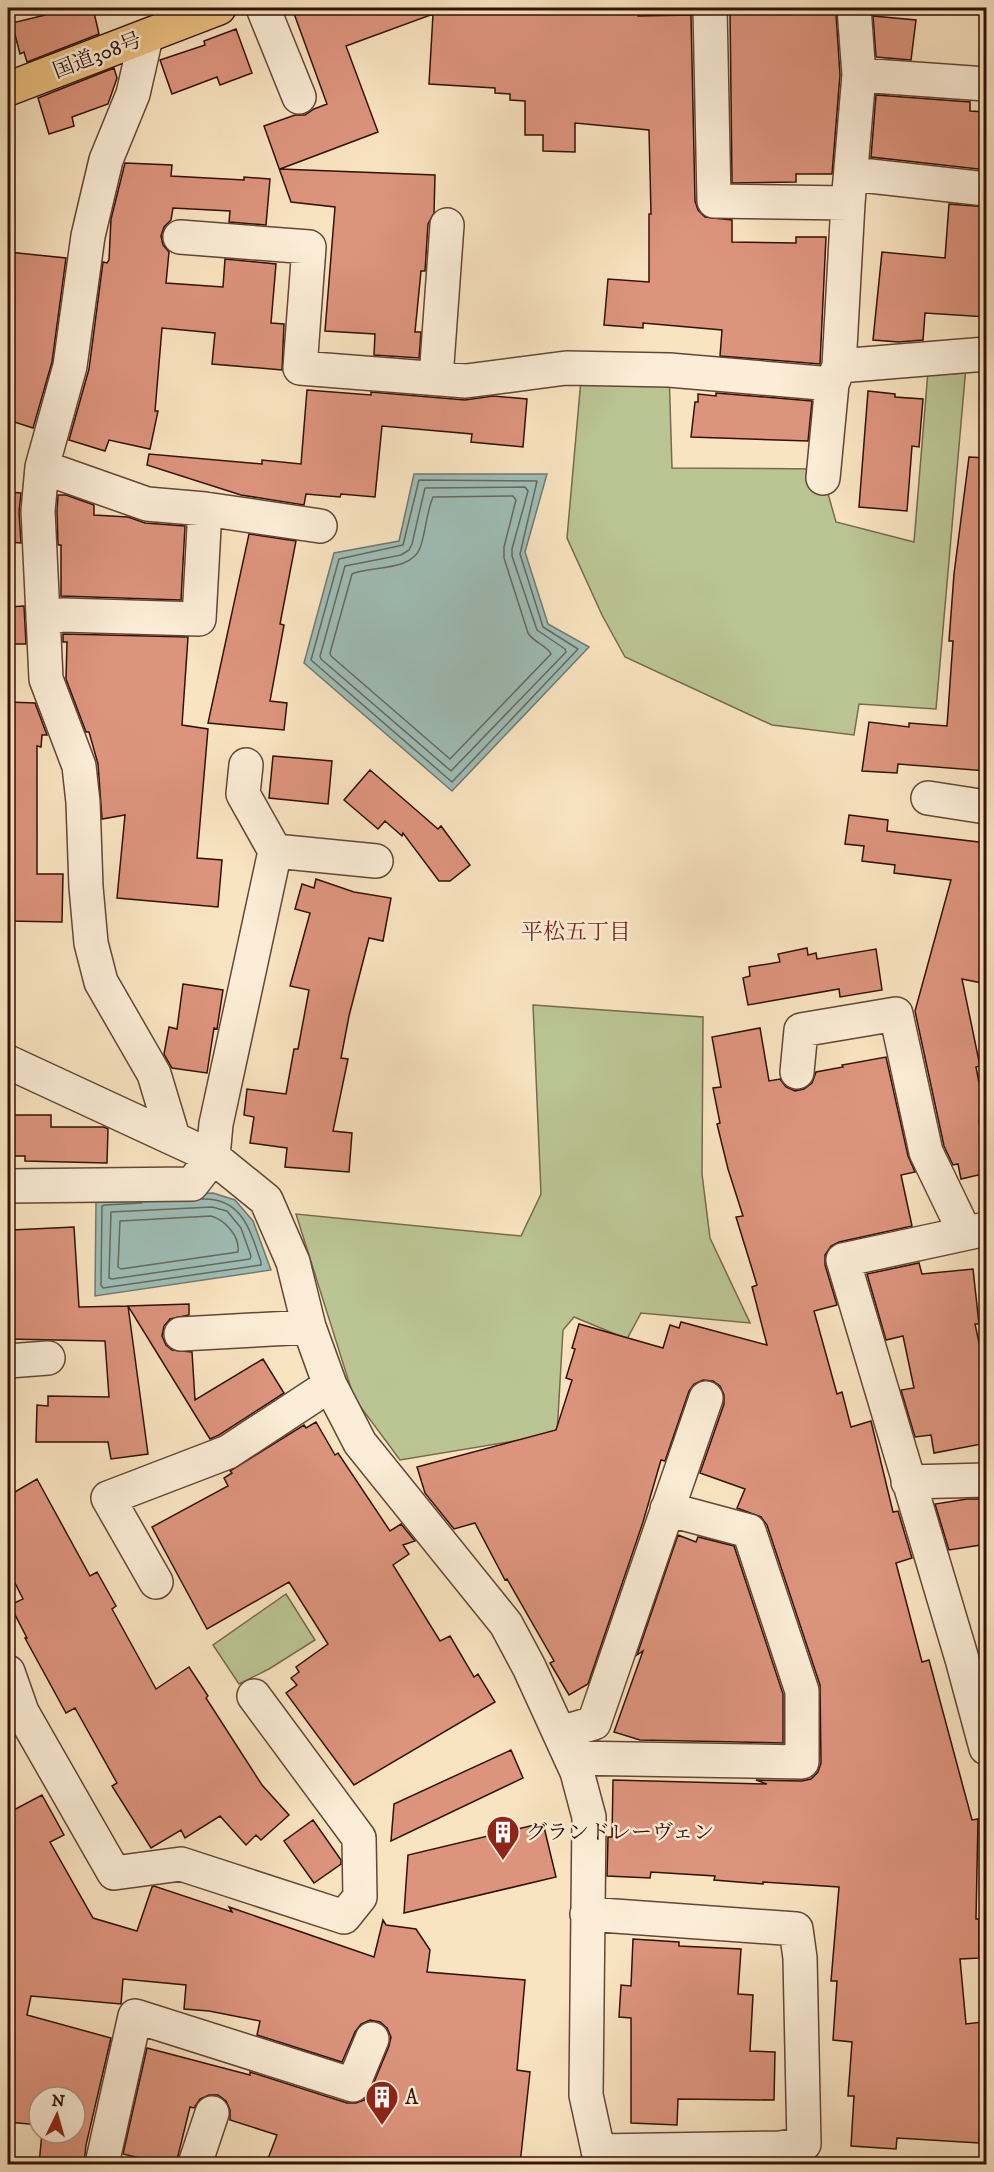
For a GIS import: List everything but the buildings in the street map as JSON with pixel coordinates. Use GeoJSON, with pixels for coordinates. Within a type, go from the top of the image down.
{"type":"FeatureCollection","features":[{"type":"Feature","properties":{"kind":"highway","name":"国道308号"},"geometry":{"type":"LineString","coordinates":[[8,88],[146,37],[174,16],[219,8]]}},
{"type":"Feature","properties":{"kind":"street"},"geometry":{"type":"LineString","coordinates":[[263,8],[299,97]]}},
{"type":"Feature","properties":{"kind":"street"},"geometry":{"type":"LineString","coordinates":[[710,8],[714,201],[850,188],[987,189]]}},
{"type":"Feature","properties":{"kind":"street"},"geometry":{"type":"LineString","coordinates":[[823,478],[836,375],[858,75],[854,8]]}},
{"type":"Feature","properties":{"kind":"street"},"geometry":{"type":"LineString","coordinates":[[146,37],[133,94],[106,160],[88,236],[70,366],[42,467],[38,511],[46,679],[79,766],[91,943],[101,982],[154,1074],[172,1137]]}},
{"type":"Feature","properties":{"kind":"street"},"geometry":{"type":"LineString","coordinates":[[858,75],[987,84]]}},
{"type":"Feature","properties":{"kind":"street"},"geometry":{"type":"LineString","coordinates":[[436,378],[447,225]]}},
{"type":"Feature","properties":{"kind":"street"},"geometry":{"type":"LineString","coordinates":[[180,237],[309,247],[300,368],[466,381],[582,368],[836,375],[987,354]]}},
{"type":"Feature","properties":{"kind":"street"},"geometry":{"type":"LineString","coordinates":[[42,467],[147,504],[321,526]]}},
{"type":"Feature","properties":{"kind":"street"},"geometry":{"type":"LineString","coordinates":[[43,619],[62,615],[199,619],[205,510]]}},
{"type":"Feature","properties":{"kind":"street"},"geometry":{"type":"LineString","coordinates":[[8,1186],[192,1184],[213,1157],[216,1124],[275,851],[243,794],[246,765]]}},
{"type":"Feature","properties":{"kind":"street"},"geometry":{"type":"LineString","coordinates":[[928,798],[987,807]]}},
{"type":"Feature","properties":{"kind":"street"},"geometry":{"type":"LineString","coordinates":[[275,851],[376,861]]}},
{"type":"Feature","properties":{"kind":"street"},"geometry":{"type":"LineString","coordinates":[[797,1072],[801,1030],[896,1014],[926,1152],[976,1231],[843,1260],[987,1748]]}},
{"type":"Feature","properties":{"kind":"street"},"geometry":{"type":"LineString","coordinates":[[8,1062],[213,1157],[266,1200],[293,1262],[309,1327],[330,1385],[360,1443],[506,1624],[577,1772],[589,1816],[587,1914],[586,2095],[599,2158],[780,2148],[804,2144],[800,1958],[796,1929],[587,1914]]}},
{"type":"Feature","properties":{"kind":"street"},"geometry":{"type":"LineString","coordinates":[[181,1334],[309,1327]]}},
{"type":"Feature","properties":{"kind":"street"},"geometry":{"type":"LineString","coordinates":[[8,1361],[48,1358]]}},
{"type":"Feature","properties":{"kind":"street"},"geometry":{"type":"LineString","coordinates":[[156,1582],[108,1498],[228,1452],[330,1385]]}},
{"type":"Feature","properties":{"kind":"street"},"geometry":{"type":"LineString","coordinates":[[565,1746],[594,1723],[706,1398]]}},
{"type":"Feature","properties":{"kind":"street"},"geometry":{"type":"LineString","coordinates":[[908,1482],[987,1480]]}},
{"type":"Feature","properties":{"kind":"street"},"geometry":{"type":"LineString","coordinates":[[565,1746],[802,1762],[802,1691],[749,1531],[667,1509]]}},
{"type":"Feature","properties":{"kind":"street"},"geometry":{"type":"LineString","coordinates":[[8,1672],[15,1715],[114,1873],[181,1864],[344,1917],[360,1897],[359,1838],[254,1696]]}},
{"type":"Feature","properties":{"kind":"street"},"geometry":{"type":"LineString","coordinates":[[102,2164],[135,2016],[353,2085],[372,2039]]}},
{"type":"Feature","properties":{"kind":"street"},"geometry":{"type":"LineString","coordinates":[[195,2164],[212,2114]]}},
{"type":"Feature","properties":{"kind":"green space"},"geometry":{"type":"Polygon","coordinates":[[[967,355],[936,709],[859,704],[854,735],[772,725],[625,657],[602,615],[567,538],[582,368],[669,370],[672,468],[821,469],[836,522],[914,542],[929,359],[967,355]]]}},
{"type":"Feature","properties":{"kind":"green space"},"geometry":{"type":"Polygon","coordinates":[[[533,1005],[703,1017],[702,1174],[710,1238],[750,1323],[641,1313],[627,1339],[574,1317],[563,1330],[557,1434],[400,1460],[354,1398],[296,1214],[521,1236],[541,1194],[533,1005]]]}},
{"type":"Feature","properties":{"kind":"green space"},"geometry":{"type":"Polygon","coordinates":[[[286,1594],[315,1640],[269,1669],[239,1684],[213,1645],[286,1594]]]}},
{"type":"Feature","properties":{"kind":"water"},"geometry":{"type":"Polygon","coordinates":[[[414,474],[547,474],[525,552],[548,624],[589,647],[452,791],[304,663],[334,553],[399,541],[414,474]]]}},
{"type":"Feature","properties":{"kind":"water"},"geometry":{"type":"Polygon","coordinates":[[[213,1193],[235,1200],[253,1221],[271,1270],[95,1296],[96,1199],[213,1193]]]}},
{"type":"Feature","properties":{"kind":"place","name":"グランドレーヴェン"},"geometry":{"type":"Point","coordinates":[503,1861]}},
{"type":"Feature","properties":{"kind":"place","name":"A"},"geometry":{"type":"Point","coordinates":[382,2126]}},
{"type":"Feature","properties":{"kind":"district","name":"平松五丁目"},"geometry":{"type":"Point","coordinates":[576,931]}}]}
